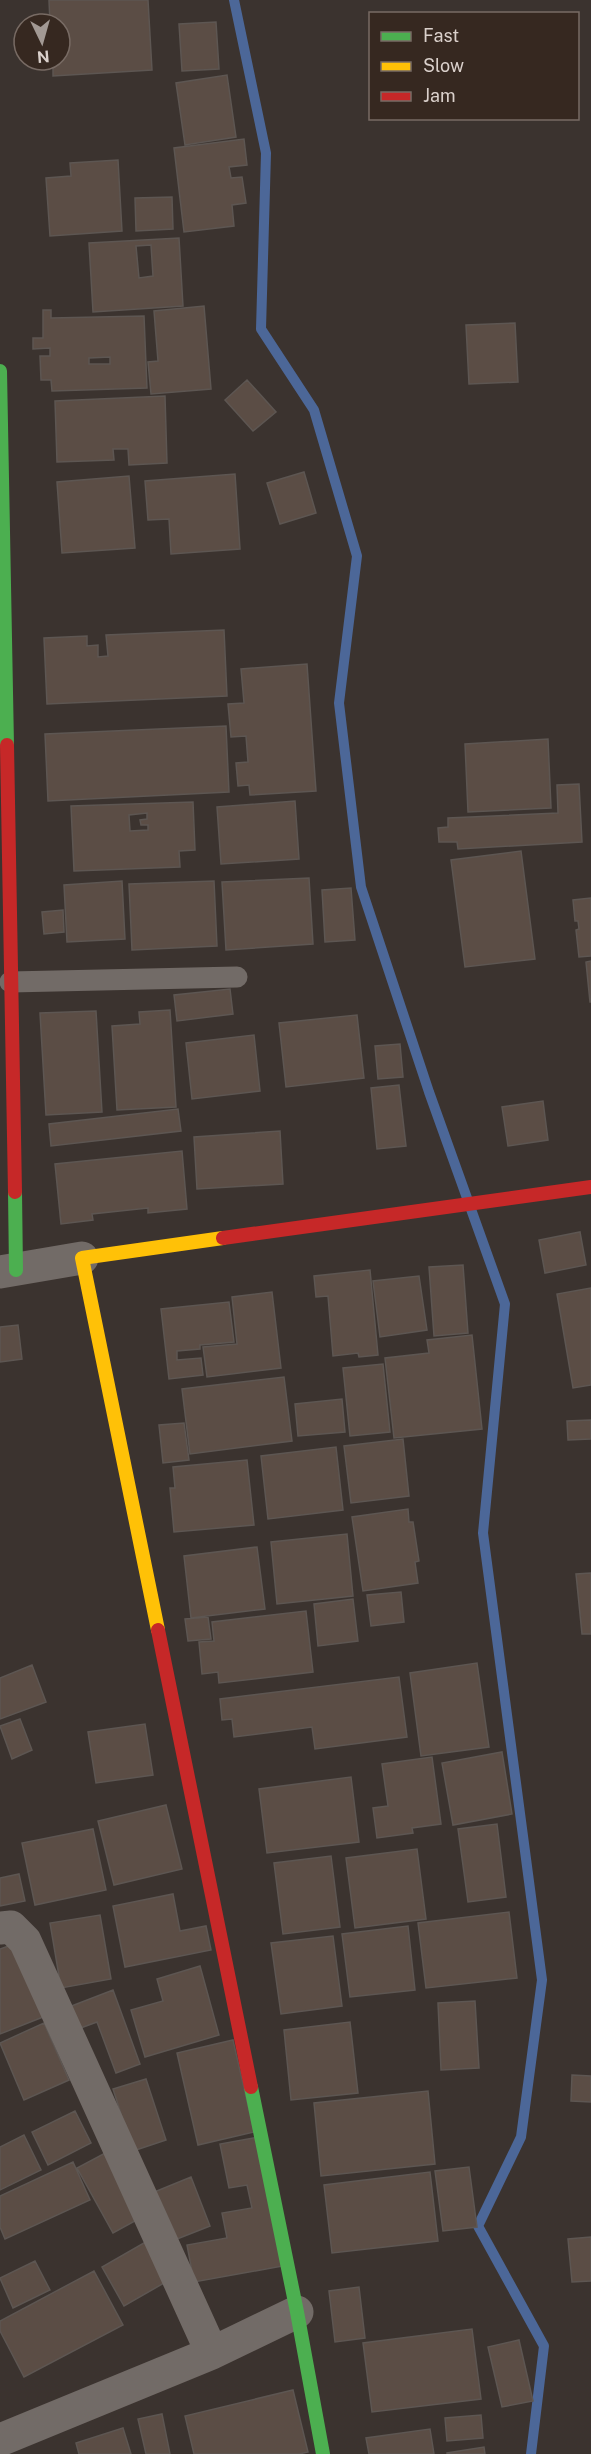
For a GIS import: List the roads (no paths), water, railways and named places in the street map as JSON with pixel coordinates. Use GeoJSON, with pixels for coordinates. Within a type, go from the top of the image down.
{"type":"FeatureCollection","features":[{"type":"Feature","properties":{"kind":"street"},"geometry":{"type":"LineString","coordinates":[[0,371],[10,982],[8,1271],[82,1258],[591,1187]]}},
{"type":"Feature","properties":{"kind":"street"},"geometry":{"type":"LineString","coordinates":[[82,1258],[297,2312],[323,2454]]}},
{"type":"Feature","properties":{"kind":"street"},"geometry":{"type":"LineString","coordinates":[[0,1928],[11,1928],[26,1941],[212,2353]]}},
{"type":"Feature","properties":{"kind":"street"},"geometry":{"type":"LineString","coordinates":[[0,2440],[212,2353],[297,2312]]}},
{"type":"Feature","properties":{"kind":"lane"},"geometry":{"type":"LineString","coordinates":[[10,982],[237,976]]}},
{"type":"Feature","properties":{"kind":"waterway"},"geometry":{"type":"LineString","coordinates":[[234,0],[266,153],[261,329],[314,410],[357,556],[339,703],[361,887],[429,1092],[505,1304],[483,1533],[542,1980],[521,2137],[478,2226],[544,2346],[531,2454]]}}]}
